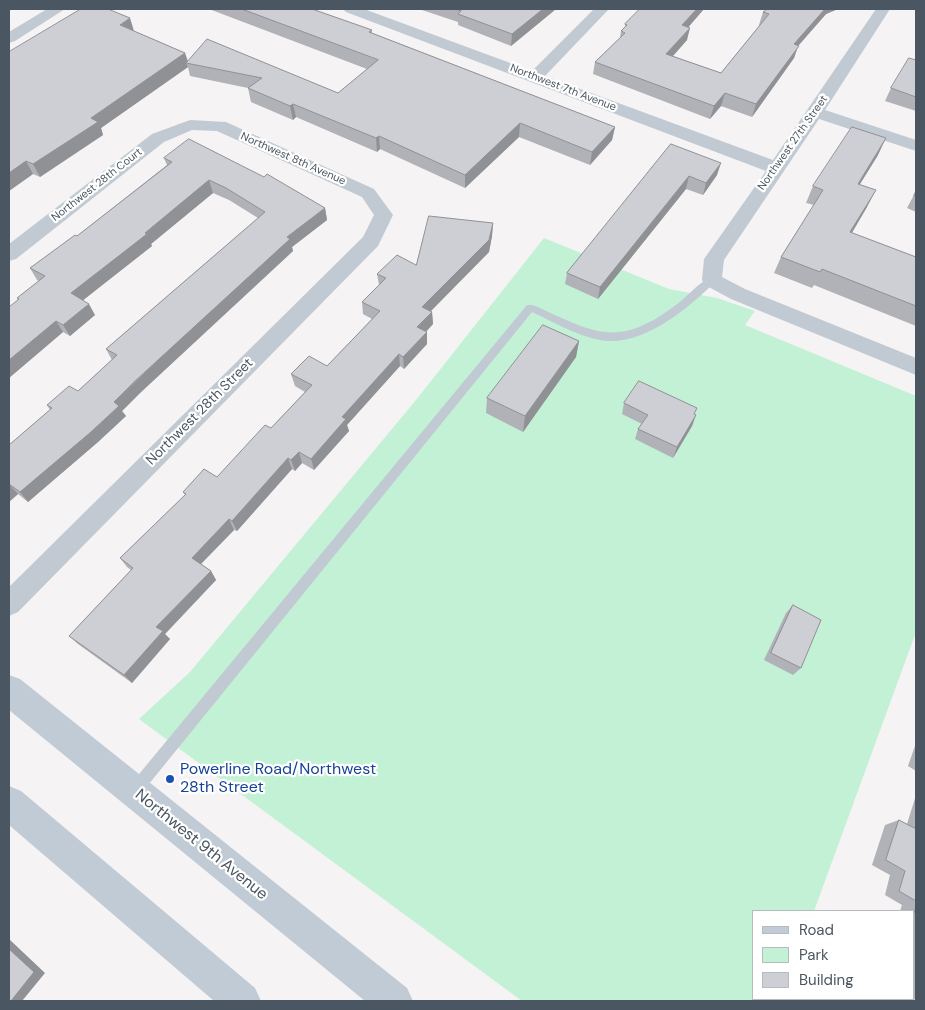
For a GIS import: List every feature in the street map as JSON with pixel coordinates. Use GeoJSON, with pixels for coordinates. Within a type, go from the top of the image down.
{"type":"FeatureCollection","features":[{"type":"Feature","properties":{"kind":"main road","name":"Northwest 9th Avenue"},"geometry":{"type":"LineString","coordinates":[[9,690],[394,1001]]}},
{"type":"Feature","properties":{"kind":"main road"},"geometry":{"type":"LineString","coordinates":[[9,803],[242,1001]]}},
{"type":"Feature","properties":{"kind":"street"},"geometry":{"type":"LineString","coordinates":[[9,38],[57,9]]}},
{"type":"Feature","properties":{"kind":"street","name":"Northwest 7th Avenue"},"geometry":{"type":"LineString","coordinates":[[351,9],[776,168]]}},
{"type":"Feature","properties":{"kind":"street"},"geometry":{"type":"LineString","coordinates":[[534,78],[602,9]]}},
{"type":"Feature","properties":{"kind":"street","name":"Northwest 27th Street"},"geometry":{"type":"LineString","coordinates":[[712,280],[714,259],[883,9]]}},
{"type":"Feature","properties":{"kind":"street"},"geometry":{"type":"LineString","coordinates":[[815,112],[916,146]]}},
{"type":"Feature","properties":{"kind":"street","name":"Northwest 8th Avenue"},"geometry":{"type":"LineString","coordinates":[[190,125],[220,126],[368,193],[384,215]]}},
{"type":"Feature","properties":{"kind":"street","name":"Northwest 28th Court"},"geometry":{"type":"LineString","coordinates":[[9,254],[158,138],[190,125]]}},
{"type":"Feature","properties":{"kind":"street","name":"Northwest 28th Street"},"geometry":{"type":"LineString","coordinates":[[9,604],[371,241],[384,215]]}},
{"type":"Feature","properties":{"kind":"street"},"geometry":{"type":"LineString","coordinates":[[712,280],[738,294],[916,367]]}},
{"type":"Feature","properties":{"kind":"lane"},"geometry":{"type":"LineString","coordinates":[[134,791],[530,307],[587,331],[611,337],[631,333],[656,323],[695,297],[712,280]]}},
{"type":"Feature","properties":{"kind":"green space"},"geometry":{"type":"Polygon","coordinates":[[[544,238],[669,289],[717,298],[755,311],[745,325],[916,396],[916,632],[814,910],[752,910],[752,1000],[781,1001],[522,1001],[139,719],[190,672],[416,400],[544,238]]]}},
{"type":"Feature","properties":{"kind":"building"},"geometry":{"type":"Polygon","coordinates":[[[81,9],[108,9],[130,18],[120,25],[185,53],[91,118],[98,122],[33,164],[26,161],[9,173],[9,52],[81,9]]]}},
{"type":"Feature","properties":{"kind":"building"},"geometry":{"type":"Polygon","coordinates":[[[242,9],[312,9],[372,30],[369,32],[615,127],[592,152],[520,123],[465,175],[379,136],[376,138],[248,88],[262,78],[186,63],[207,39],[338,93],[378,60],[242,9]]]}},
{"type":"Feature","properties":{"kind":"building"},"geometry":{"type":"Polygon","coordinates":[[[454,9],[543,9],[512,34],[458,14],[461,11],[454,9]]]}},
{"type":"Feature","properties":{"kind":"building"},"geometry":{"type":"Polygon","coordinates":[[[640,9],[697,9],[682,25],[690,28],[666,54],[721,73],[769,14],[763,12],[767,9],[825,9],[794,44],[799,46],[756,104],[725,93],[714,106],[595,62],[625,33],[621,31],[627,25],[625,24],[640,9]]]}},
{"type":"Feature","properties":{"kind":"building"},"geometry":{"type":"Polygon","coordinates":[[[909,58],[916,60],[916,97],[891,88],[909,58]]]}},
{"type":"Feature","properties":{"kind":"building"},"geometry":{"type":"Polygon","coordinates":[[[852,127],[886,138],[858,184],[876,190],[850,232],[916,257],[916,306],[822,269],[820,272],[781,257],[823,190],[813,186],[852,127]]]}},
{"type":"Feature","properties":{"kind":"building"},"geometry":{"type":"Polygon","coordinates":[[[189,139],[264,177],[267,174],[325,208],[287,237],[290,239],[134,382],[114,402],[119,406],[91,432],[20,492],[9,484],[9,445],[52,408],[47,405],[69,386],[78,391],[117,355],[106,349],[265,212],[209,180],[145,233],[147,234],[71,293],[89,304],[63,325],[56,321],[9,360],[9,307],[19,299],[17,298],[45,276],[30,268],[75,235],[77,236],[172,162],[164,158],[189,139]]]}},
{"type":"Feature","properties":{"kind":"building"},"geometry":{"type":"Polygon","coordinates":[[[671,144],[721,163],[706,183],[689,176],[600,287],[567,273],[671,144]]]}},
{"type":"Feature","properties":{"kind":"building"},"geometry":{"type":"Polygon","coordinates":[[[429,216],[493,223],[489,240],[422,307],[432,312],[417,327],[427,332],[403,357],[399,354],[342,417],[346,419],[311,459],[299,452],[291,460],[288,458],[232,521],[229,519],[192,558],[211,571],[156,627],[163,631],[124,675],[69,636],[133,568],[120,558],[186,494],[183,492],[204,469],[217,477],[265,425],[271,428],[312,385],[291,374],[309,356],[327,366],[380,311],[362,302],[386,278],[377,274],[397,255],[416,265],[429,216]]]}},
{"type":"Feature","properties":{"kind":"building"},"geometry":{"type":"Polygon","coordinates":[[[543,325],[579,341],[525,416],[487,398],[543,325]]]}},
{"type":"Feature","properties":{"kind":"building"},"geometry":{"type":"Polygon","coordinates":[[[639,381],[697,408],[694,414],[696,415],[677,447],[638,429],[648,415],[624,403],[639,381]]]}},
{"type":"Feature","properties":{"kind":"building"},"geometry":{"type":"Polygon","coordinates":[[[793,605],[821,620],[801,668],[771,653],[793,605]]]}},
{"type":"Feature","properties":{"kind":"building"},"geometry":{"type":"Polygon","coordinates":[[[899,820],[916,829],[916,901],[899,891],[905,871],[886,860],[899,820]]]}},
{"type":"Feature","properties":{"kind":"building"},"geometry":{"type":"Polygon","coordinates":[[[916,906],[916,1001],[885,1001],[915,1000],[916,906]]]}},
{"type":"Feature","properties":{"kind":"building"},"geometry":{"type":"Polygon","coordinates":[[[9,949],[34,972],[11,1001],[9,1001],[9,949]]]}},
{"type":"Feature","properties":{"kind":"place","name":"Powerline Road/Northwest 28th Street"},"geometry":{"type":"Point","coordinates":[170,779]}}]}
